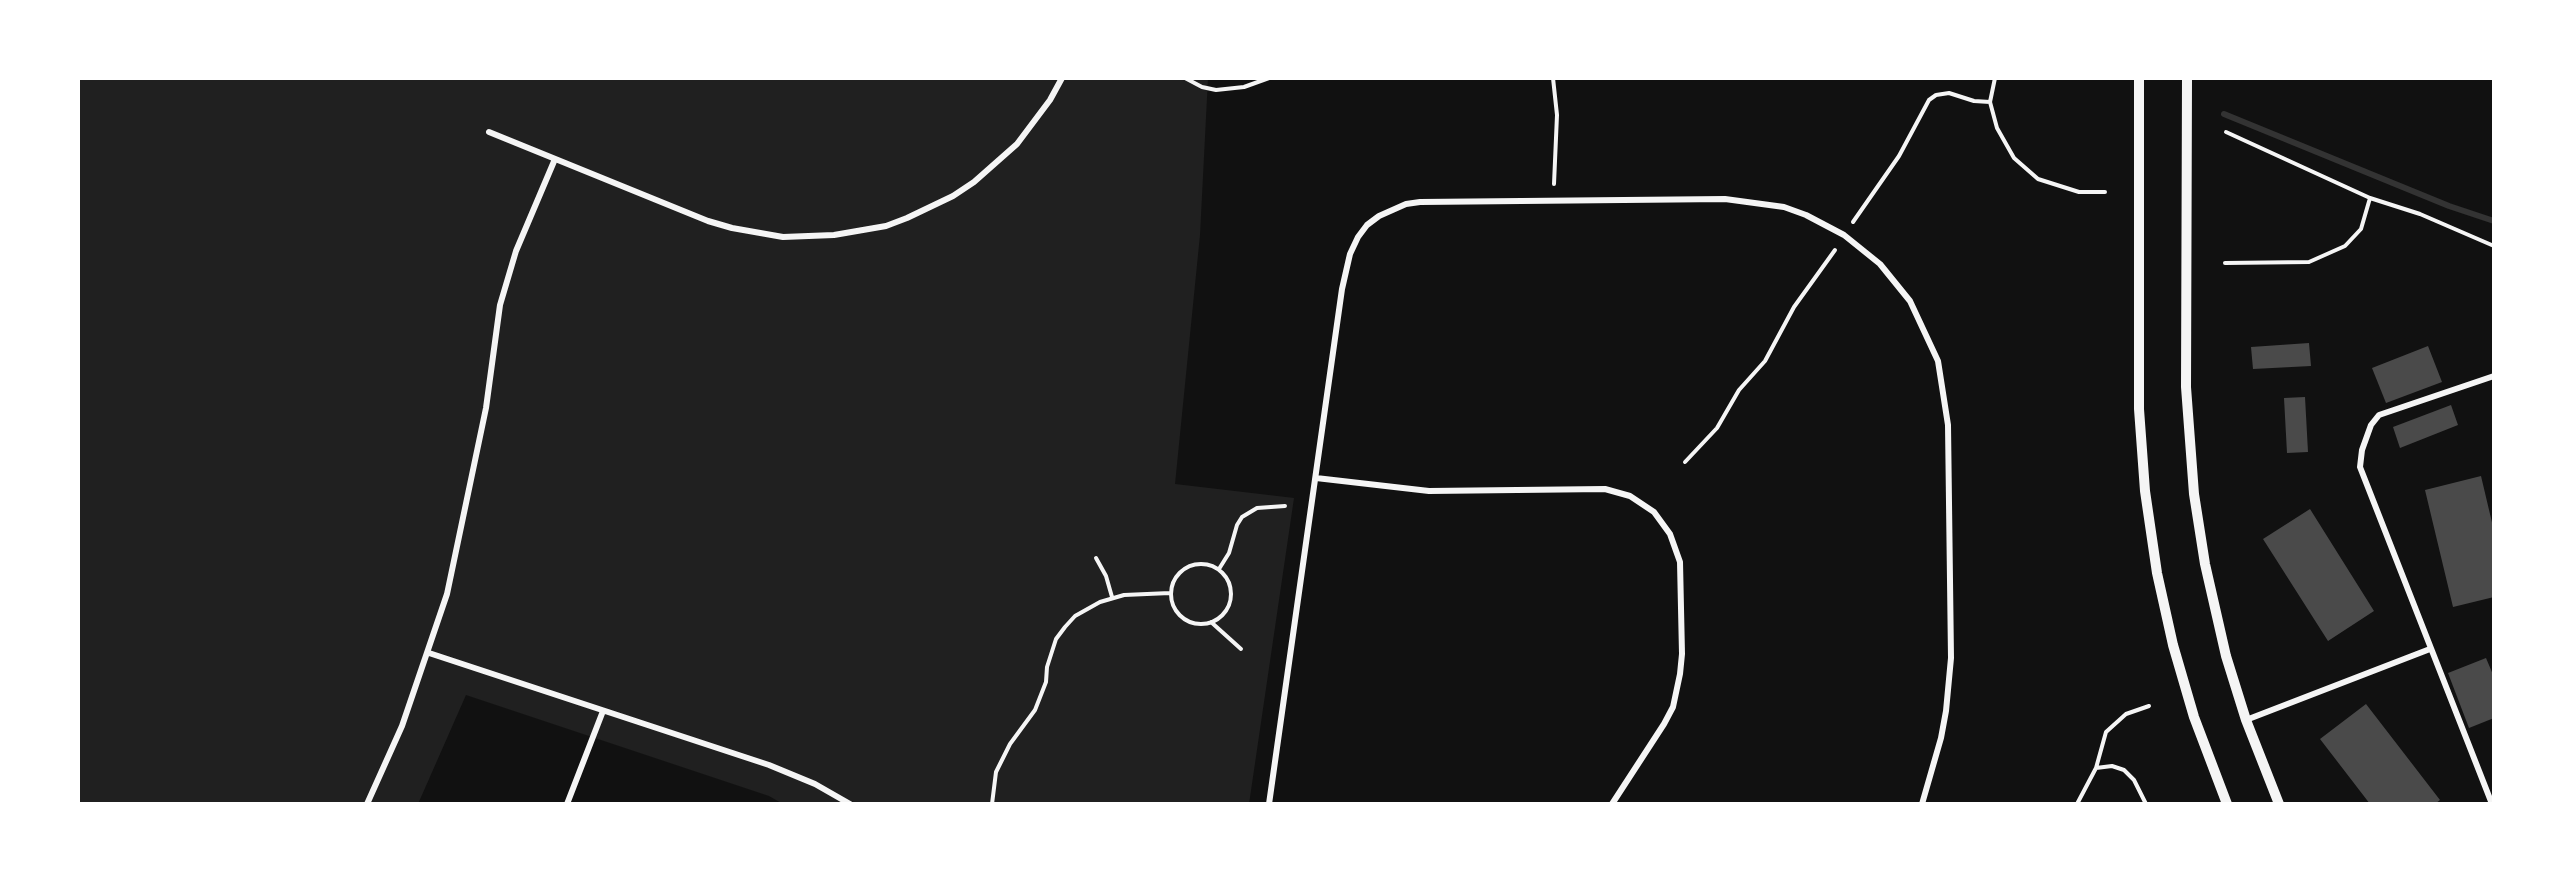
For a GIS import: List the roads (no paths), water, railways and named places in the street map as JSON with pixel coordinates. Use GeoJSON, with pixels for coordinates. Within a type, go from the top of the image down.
{"type":"FeatureCollection","features":[{"type":"Feature","properties":{"kind":"street"},"geometry":{"type":"LineString","coordinates":[[489,132],[708,221],[732,228],[783,237],[860,232],[907,218],[953,196],[974,182],[1017,144],[1045,108],[1062,78]]}},
{"type":"Feature","properties":{"kind":"street"},"geometry":{"type":"LineString","coordinates":[[2139,78],[2139,410],[2145,491],[2157,573],[2173,645],[2194,717],[2227,804]]}},
{"type":"Feature","properties":{"kind":"street"},"geometry":{"type":"LineString","coordinates":[[2187,78],[2186,387],[2190,458],[2198,526],[2213,604],[2246,720],[2280,804]]}},
{"type":"Feature","properties":{"kind":"street"},"geometry":{"type":"LineString","coordinates":[[367,804],[394,744],[429,653],[447,594],[486,408],[500,305],[516,251],[555,159]]}},
{"type":"Feature","properties":{"kind":"street"},"geometry":{"type":"LineString","coordinates":[[1269,804],[1345,272],[1358,237],[1367,225],[1391,210],[1413,203],[1434,200],[1745,200],[1784,207],[1806,214],[1845,235],[1880,264],[1910,301],[1931,341],[1941,373],[1948,415],[1950,667],[1941,738],[1922,804]]}},
{"type":"Feature","properties":{"kind":"street"},"geometry":{"type":"LineString","coordinates":[[2492,804],[2360,467],[2362,450],[2371,425],[2379,415],[2494,376]]}},
{"type":"Feature","properties":{"kind":"street"},"geometry":{"type":"LineString","coordinates":[[1316,478],[1429,491],[1605,489],[1630,496],[1654,512],[1670,534],[1680,562],[1682,642],[1680,674],[1673,706],[1664,724],[1611,804]]}},
{"type":"Feature","properties":{"kind":"street"},"geometry":{"type":"LineString","coordinates":[[2246,720],[2430,649]]}},
{"type":"Feature","properties":{"kind":"street"},"geometry":{"type":"LineString","coordinates":[[429,653],[769,765],[815,784],[850,804]]}},
{"type":"Feature","properties":{"kind":"street"},"geometry":{"type":"LineString","coordinates":[[567,804],[603,711]]}},
{"type":"Feature","properties":{"kind":"waterway"},"geometry":{"type":"LineString","coordinates":[[2224,114],[2449,206],[2494,221]]}}]}
